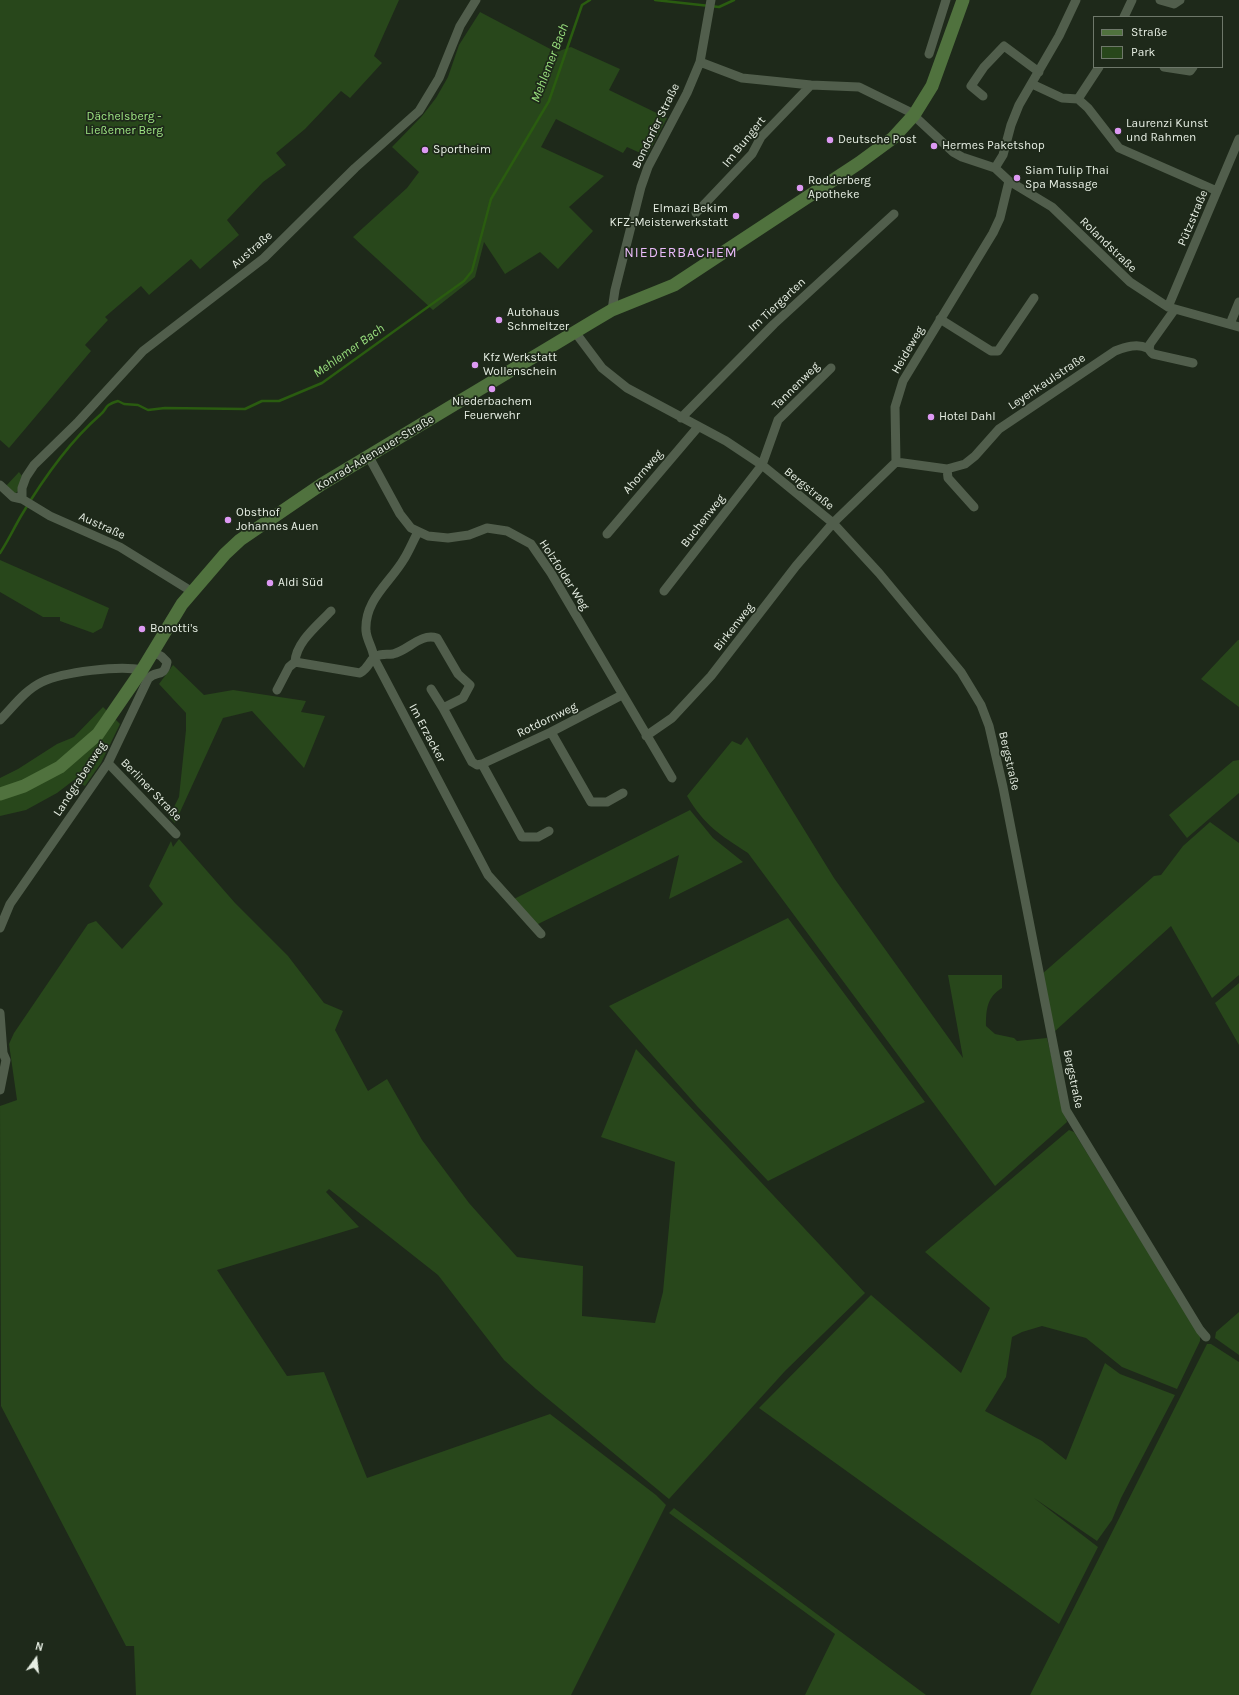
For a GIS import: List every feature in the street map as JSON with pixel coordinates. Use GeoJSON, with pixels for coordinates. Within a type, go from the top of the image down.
{"type":"FeatureCollection","features":[{"type":"Feature","properties":{"kind":"main road","name":"Konrad-Adenauer-Straße"},"geometry":{"type":"LineString","coordinates":[[0,794],[24,786],[60,767],[81,750],[103,728],[142,670],[171,620],[191,591],[240,540],[288,506],[612,310],[674,285],[692,274],[859,163],[893,138],[914,115],[932,86],[963,0]]}},
{"type":"Feature","properties":{"kind":"street","name":"Austraße"},"geometry":{"type":"LineString","coordinates":[[24,500],[22,488],[34,465],[77,423],[143,351],[264,258],[355,168],[419,111],[439,78],[460,26],[476,0]]}},
{"type":"Feature","properties":{"kind":"street","name":"Bondorfer Straße"},"geometry":{"type":"LineString","coordinates":[[612,310],[617,283],[641,187],[648,167],[687,93],[700,62],[711,0]]}},
{"type":"Feature","properties":{"kind":"street"},"geometry":{"type":"LineString","coordinates":[[929,54],[946,0]]}},
{"type":"Feature","properties":{"kind":"street"},"geometry":{"type":"LineString","coordinates":[[1124,16],[1132,0]]}},
{"type":"Feature","properties":{"kind":"street"},"geometry":{"type":"LineString","coordinates":[[1160,0],[1174,4],[1180,0]]}},
{"type":"Feature","properties":{"kind":"street"},"geometry":{"type":"LineString","coordinates":[[700,62],[742,78],[811,86],[859,87],[904,108],[914,115],[952,152],[962,158],[995,168],[1003,155],[1014,115],[1059,36],[1074,1]]}},
{"type":"Feature","properties":{"kind":"street"},"geometry":{"type":"LineString","coordinates":[[983,96],[971,86],[984,67],[1004,46],[1039,72]]}},
{"type":"Feature","properties":{"kind":"street"},"geometry":{"type":"LineString","coordinates":[[1078,99],[1098,68]]}},
{"type":"Feature","properties":{"kind":"street"},"geometry":{"type":"LineString","coordinates":[[1170,68],[1190,71],[1193,68]]}},
{"type":"Feature","properties":{"kind":"street"},"geometry":{"type":"LineString","coordinates":[[1032,84],[1062,98],[1078,99],[1088,108],[1119,148],[1217,192]]}},
{"type":"Feature","properties":{"kind":"street","name":"Im Bungert"},"geometry":{"type":"LineString","coordinates":[[696,213],[752,154],[761,137],[811,86]]}},
{"type":"Feature","properties":{"kind":"street","name":"Pützstraße"},"geometry":{"type":"LineString","coordinates":[[1171,308],[1239,139]]}},
{"type":"Feature","properties":{"kind":"street","name":"Rolandstraße"},"geometry":{"type":"LineString","coordinates":[[995,168],[1009,181],[1052,207],[1130,282],[1171,308],[1239,327]]}},
{"type":"Feature","properties":{"kind":"street","name":"Heideweg"},"geometry":{"type":"LineString","coordinates":[[896,462],[895,407],[903,381],[993,233],[1000,218],[1009,181]]}},
{"type":"Feature","properties":{"kind":"street","name":"Im Tiergarten"},"geometry":{"type":"LineString","coordinates":[[681,418],[774,324],[894,214]]}},
{"type":"Feature","properties":{"kind":"street"},"geometry":{"type":"LineString","coordinates":[[940,319],[991,351],[998,351],[1034,298]]}},
{"type":"Feature","properties":{"kind":"street"},"geometry":{"type":"LineString","coordinates":[[1230,324],[1239,302]]}},
{"type":"Feature","properties":{"kind":"street"},"geometry":{"type":"LineString","coordinates":[[1149,349],[1150,344],[1171,308]]}},
{"type":"Feature","properties":{"kind":"street","name":"Bergstraße"},"geometry":{"type":"LineString","coordinates":[[575,332],[602,368],[627,388],[726,441],[762,465],[833,523],[879,573],[961,672],[981,705],[989,726],[1003,787],[1066,1110],[1149,1248],[1200,1330],[1206,1337]]}},
{"type":"Feature","properties":{"kind":"street","name":"Leyenkaulstraße"},"geometry":{"type":"LineString","coordinates":[[896,462],[947,470],[957,468],[970,461],[999,429],[1115,351],[1135,346],[1149,349],[1153,354],[1193,363]]}},
{"type":"Feature","properties":{"kind":"street","name":"Tannenweg"},"geometry":{"type":"LineString","coordinates":[[762,465],[778,420],[830,368]]}},
{"type":"Feature","properties":{"kind":"street","name":"Ahornweg"},"geometry":{"type":"LineString","coordinates":[[607,534],[698,427]]}},
{"type":"Feature","properties":{"kind":"street","name":"Holzfolder Weg"},"geometry":{"type":"LineString","coordinates":[[369,457],[400,514],[410,528],[428,536],[448,538],[469,535],[487,528],[507,531],[531,544],[551,573],[672,778]]}},
{"type":"Feature","properties":{"kind":"street"},"geometry":{"type":"LineString","coordinates":[[833,523],[896,462]]}},
{"type":"Feature","properties":{"kind":"street","name":"Buchenweg"},"geometry":{"type":"LineString","coordinates":[[664,590],[762,465]]}},
{"type":"Feature","properties":{"kind":"street"},"geometry":{"type":"LineString","coordinates":[[947,470],[948,478],[974,507]]}},
{"type":"Feature","properties":{"kind":"street","name":"Austraße"},"geometry":{"type":"LineString","coordinates":[[0,484],[13,497],[24,500],[50,516],[120,547],[191,591]]}},
{"type":"Feature","properties":{"kind":"street","name":"Birkenweg"},"geometry":{"type":"LineString","coordinates":[[646,736],[672,718],[711,676],[796,566],[833,523]]}},
{"type":"Feature","properties":{"kind":"street","name":"Im Erzacker"},"geometry":{"type":"LineString","coordinates":[[418,532],[404,559],[379,590],[372,602],[366,631],[368,643],[374,651],[374,658],[488,875],[541,934]]}},
{"type":"Feature","properties":{"kind":"street"},"geometry":{"type":"LineString","coordinates":[[295,662],[295,654],[301,644],[331,611]]}},
{"type":"Feature","properties":{"kind":"street"},"geometry":{"type":"LineString","coordinates":[[277,690],[289,667],[295,662],[360,673],[368,669],[374,658],[382,654],[393,654],[426,637],[437,638],[458,674],[470,685],[463,698],[443,708]]}},
{"type":"Feature","properties":{"kind":"street","name":"Landgrabenweg"},"geometry":{"type":"LineString","coordinates":[[0,928],[10,904],[108,762],[148,679],[151,676],[162,674],[166,669],[167,662],[161,656],[152,652]]}},
{"type":"Feature","properties":{"kind":"street"},"geometry":{"type":"LineString","coordinates":[[0,719],[30,690],[41,682],[57,677],[122,667],[142,670]]}},
{"type":"Feature","properties":{"kind":"street"},"geometry":{"type":"LineString","coordinates":[[431,689],[472,762],[477,765],[482,764],[522,837],[538,837],[549,831]]}},
{"type":"Feature","properties":{"kind":"street","name":"Rotdornweg"},"geometry":{"type":"LineString","coordinates":[[482,764],[551,732],[622,695]]}},
{"type":"Feature","properties":{"kind":"street"},"geometry":{"type":"LineString","coordinates":[[551,732],[591,802],[608,802],[623,793]]}},
{"type":"Feature","properties":{"kind":"street","name":"Berliner Straße"},"geometry":{"type":"LineString","coordinates":[[108,762],[176,834]]}},
{"type":"Feature","properties":{"kind":"street"},"geometry":{"type":"LineString","coordinates":[[0,1013],[6,1060],[0,1090]]}},
{"type":"Feature","properties":{"kind":"green space","name":"Dächelsberg - Ließemer Berg"},"geometry":{"type":"Polygon","coordinates":[[[0,0],[399,0],[374,56],[382,63],[350,98],[341,91],[305,129],[276,153],[286,165],[263,182],[227,220],[239,235],[200,269],[191,259],[149,295],[141,286],[105,317],[108,320],[85,345],[91,351],[9,448],[0,440],[0,0]]]}},
{"type":"Feature","properties":{"kind":"green space"},"geometry":{"type":"Polygon","coordinates":[[[480,12],[556,52],[571,47],[620,69],[609,90],[667,118],[647,156],[627,147],[623,153],[556,119],[541,147],[604,176],[569,207],[593,231],[558,269],[540,252],[505,274],[484,242],[475,277],[433,310],[353,237],[407,188],[419,172],[392,147],[422,116],[436,98],[448,77],[459,45],[480,12]]]}},
{"type":"Feature","properties":{"kind":"green space"},"geometry":{"type":"Polygon","coordinates":[[[19,472],[22,476],[19,490],[15,494],[6,486],[19,472]]]}},
{"type":"Feature","properties":{"kind":"green space"},"geometry":{"type":"Polygon","coordinates":[[[0,560],[109,608],[102,628],[93,633],[60,621],[60,617],[43,617],[0,592],[0,560]]]}},
{"type":"Feature","properties":{"kind":"green space"},"geometry":{"type":"Polygon","coordinates":[[[1239,640],[1239,707],[1201,679],[1239,640]]]}},
{"type":"Feature","properties":{"kind":"green space"},"geometry":{"type":"Polygon","coordinates":[[[173,665],[204,695],[233,690],[306,701],[301,712],[325,716],[304,768],[252,711],[223,718],[175,823],[169,817],[179,797],[186,730],[186,713],[159,684],[173,665]]]}},
{"type":"Feature","properties":{"kind":"green space"},"geometry":{"type":"Polygon","coordinates":[[[103,707],[120,724],[101,763],[85,786],[74,780],[57,793],[26,810],[0,816],[0,778],[18,769],[57,744],[74,737],[103,707]]]}},
{"type":"Feature","properties":{"kind":"green space"},"geometry":{"type":"Polygon","coordinates":[[[747,737],[834,878],[963,1058],[948,975],[1002,975],[1002,988],[993,995],[988,1004],[986,1026],[995,1034],[1014,1038],[1017,1041],[1047,1038],[1067,1122],[995,1186],[748,853],[713,829],[700,815],[687,796],[732,741],[741,745],[747,737]]]}},
{"type":"Feature","properties":{"kind":"green space"},"geometry":{"type":"Polygon","coordinates":[[[1239,760],[1239,793],[1187,838],[1169,815],[1233,761],[1239,760]]]}},
{"type":"Feature","properties":{"kind":"green space"},"geometry":{"type":"Polygon","coordinates":[[[690,810],[713,838],[743,862],[669,899],[679,855],[536,925],[512,900],[690,810]]]}},
{"type":"Feature","properties":{"kind":"green space"},"geometry":{"type":"Polygon","coordinates":[[[1210,822],[1239,843],[1239,975],[1212,998],[1171,926],[1054,1032],[1042,974],[1154,876],[1161,875],[1183,846],[1210,822]]]}},
{"type":"Feature","properties":{"kind":"green space"},"geometry":{"type":"Polygon","coordinates":[[[179,839],[235,903],[288,956],[324,1003],[343,1011],[335,1030],[368,1091],[387,1079],[422,1140],[469,1203],[517,1257],[583,1266],[582,1316],[655,1323],[663,1292],[675,1162],[601,1137],[636,1049],[865,1293],[785,1371],[669,1499],[536,1389],[504,1360],[438,1275],[329,1189],[326,1192],[359,1227],[217,1270],[287,1376],[324,1372],[367,1478],[550,1414],[656,1495],[666,1505],[571,1695],[136,1695],[134,1646],[126,1646],[1,1406],[0,1106],[17,1100],[9,1044],[14,1033],[88,924],[96,921],[122,949],[163,904],[149,886],[171,841],[173,847],[179,839]]]}},
{"type":"Feature","properties":{"kind":"green space"},"geometry":{"type":"Polygon","coordinates":[[[788,918],[925,1102],[768,1181],[697,1106],[609,1006],[788,918]]]}},
{"type":"Feature","properties":{"kind":"green space"},"geometry":{"type":"Polygon","coordinates":[[[1239,983],[1239,1045],[1215,1003],[1239,983]]]}},
{"type":"Feature","properties":{"kind":"green space"},"geometry":{"type":"Polygon","coordinates":[[[1069,1130],[1074,1132],[1200,1336],[1200,1341],[1177,1389],[1122,1367],[1086,1338],[1042,1326],[1022,1332],[1012,1337],[1006,1377],[985,1411],[1042,1441],[1066,1460],[1105,1363],[1120,1374],[1175,1395],[1121,1498],[1112,1520],[1097,1541],[1034,1498],[1098,1547],[1059,1624],[759,1408],[871,1295],[961,1373],[990,1308],[925,1252],[1069,1130]]]}},
{"type":"Feature","properties":{"kind":"green space"},"geometry":{"type":"Polygon","coordinates":[[[1239,1312],[1239,1355],[1215,1338],[1216,1332],[1239,1312]]]}},
{"type":"Feature","properties":{"kind":"green space"},"geometry":{"type":"Polygon","coordinates":[[[1207,1344],[1211,1344],[1239,1362],[1239,1695],[1030,1695],[1207,1344]]]}},
{"type":"Feature","properties":{"kind":"green space"},"geometry":{"type":"Polygon","coordinates":[[[674,1508],[926,1695],[805,1695],[835,1634],[669,1513],[674,1508]]]}},
{"type":"Feature","properties":{"kind":"waterway","name":"Mehlemer Bach"},"geometry":{"type":"LineString","coordinates":[[0,553],[29,502],[47,475],[77,437],[103,413],[106,407],[110,404],[118,401],[124,404],[138,405],[148,410],[165,408],[245,409],[262,401],[279,401],[322,383],[464,281],[472,271],[491,199],[549,101],[582,5],[590,0]]}},
{"type":"Feature","properties":{"kind":"waterway","name":"Mehlemer Bach"},"geometry":{"type":"LineString","coordinates":[[655,0],[719,7],[734,0]]}},
{"type":"Feature","properties":{"kind":"place","name":"Laurenzi Kunst und Rahmen"},"geometry":{"type":"Point","coordinates":[1118,131]}},
{"type":"Feature","properties":{"kind":"place","name":"Deutsche Post"},"geometry":{"type":"Point","coordinates":[830,140]}},
{"type":"Feature","properties":{"kind":"place","name":"Hermes Paketshop"},"geometry":{"type":"Point","coordinates":[934,146]}},
{"type":"Feature","properties":{"kind":"place","name":"Sportheim"},"geometry":{"type":"Point","coordinates":[425,150]}},
{"type":"Feature","properties":{"kind":"place","name":"Siam Tulip Thai Spa Massage"},"geometry":{"type":"Point","coordinates":[1017,178]}},
{"type":"Feature","properties":{"kind":"place","name":"Rodderberg Apotheke"},"geometry":{"type":"Point","coordinates":[800,188]}},
{"type":"Feature","properties":{"kind":"place","name":"Elmazi Bekim KFZ-Meisterwerkstatt"},"geometry":{"type":"Point","coordinates":[736,216]}},
{"type":"Feature","properties":{"kind":"place","name":"Autohaus Schmeltzer"},"geometry":{"type":"Point","coordinates":[499,320]}},
{"type":"Feature","properties":{"kind":"place","name":"Kfz Werkstatt Wollenschein"},"geometry":{"type":"Point","coordinates":[475,365]}},
{"type":"Feature","properties":{"kind":"place","name":"Niederbachem Feuerwehr"},"geometry":{"type":"Point","coordinates":[492,389]}},
{"type":"Feature","properties":{"kind":"place","name":"Hotel Dahl"},"geometry":{"type":"Point","coordinates":[931,417]}},
{"type":"Feature","properties":{"kind":"place","name":"Obsthof Johannes Auen"},"geometry":{"type":"Point","coordinates":[228,520]}},
{"type":"Feature","properties":{"kind":"place","name":"Aldi Süd"},"geometry":{"type":"Point","coordinates":[270,583]}},
{"type":"Feature","properties":{"kind":"place","name":"Bonotti's"},"geometry":{"type":"Point","coordinates":[142,629]}},
{"type":"Feature","properties":{"kind":"district","name":"NIEDERBACHEM"},"geometry":{"type":"Point","coordinates":[681,253]}}]}
